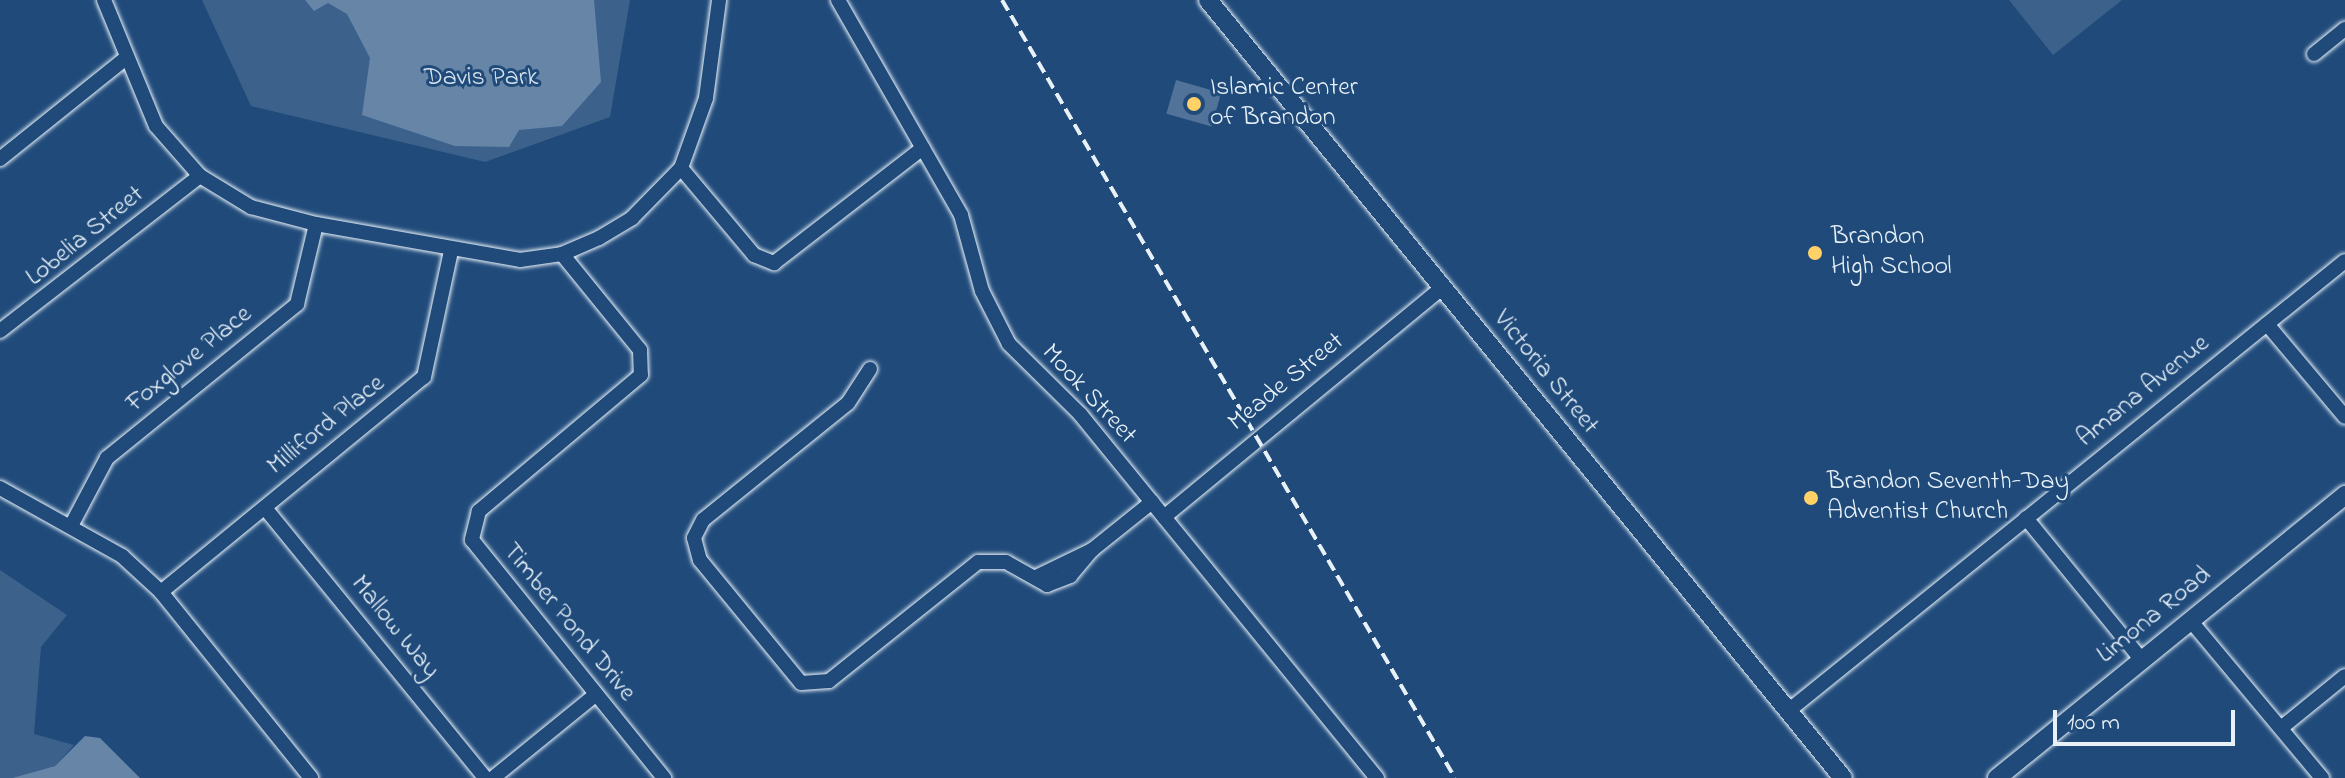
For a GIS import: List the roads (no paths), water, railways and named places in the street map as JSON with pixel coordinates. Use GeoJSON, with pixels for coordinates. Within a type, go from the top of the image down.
{"type":"FeatureCollection","features":[{"type":"Feature","properties":{"kind":"street"},"geometry":{"type":"LineString","coordinates":[[104,0],[156,126],[200,176],[251,207],[316,224],[451,251],[520,260],[562,254],[632,218],[681,168],[706,98],[719,0]]}},
{"type":"Feature","properties":{"kind":"street","name":"Mook Street"},"geometry":{"type":"LineString","coordinates":[[838,0],[970,236],[982,291],[1002,333],[1152,502],[1377,778]]}},
{"type":"Feature","properties":{"kind":"street","name":"Victoria Street"},"geometry":{"type":"LineString","coordinates":[[1208,0],[1843,778]]}},
{"type":"Feature","properties":{"kind":"street"},"geometry":{"type":"LineString","coordinates":[[2314,54],[2345,29]]}},
{"type":"Feature","properties":{"kind":"street"},"geometry":{"type":"LineString","coordinates":[[0,159],[126,58]]}},
{"type":"Feature","properties":{"kind":"street"},"geometry":{"type":"LineString","coordinates":[[681,168],[754,255],[774,263],[923,148]]}},
{"type":"Feature","properties":{"kind":"street","name":"Lobelia Street"},"geometry":{"type":"LineString","coordinates":[[0,331],[200,176]]}},
{"type":"Feature","properties":{"kind":"street","name":"Foxglove Place"},"geometry":{"type":"LineString","coordinates":[[72,524],[107,458],[297,304],[316,224]]}},
{"type":"Feature","properties":{"kind":"street","name":"Milliford Place"},"geometry":{"type":"LineString","coordinates":[[161,592],[424,377],[451,251]]}},
{"type":"Feature","properties":{"kind":"street","name":"Timber Pond Drive"},"geometry":{"type":"LineString","coordinates":[[562,254],[640,350],[641,375],[479,511],[470,530],[477,549],[664,778]]}},
{"type":"Feature","properties":{"kind":"street","name":"Amana Avenue"},"geometry":{"type":"LineString","coordinates":[[1787,712],[2345,261]]}},
{"type":"Feature","properties":{"kind":"street","name":"Meade Street"},"geometry":{"type":"LineString","coordinates":[[1164,517],[1442,288]]}},
{"type":"Feature","properties":{"kind":"street"},"geometry":{"type":"LineString","coordinates":[[2267,324],[2345,417]]}},
{"type":"Feature","properties":{"kind":"street"},"geometry":{"type":"LineString","coordinates":[[870,369],[848,403],[703,520],[694,538],[700,560],[793,675],[811,686],[829,681],[978,562],[998,560],[1047,585],[1152,502]]}},
{"type":"Feature","properties":{"kind":"street"},"geometry":{"type":"LineString","coordinates":[[0,488],[72,524],[161,592],[311,778]]}},
{"type":"Feature","properties":{"kind":"street","name":"Limona Road"},"geometry":{"type":"LineString","coordinates":[[1997,778],[2345,495]]}},
{"type":"Feature","properties":{"kind":"street","name":"Mallow Way"},"geometry":{"type":"LineString","coordinates":[[265,508],[485,778]]}},
{"type":"Feature","properties":{"kind":"street"},"geometry":{"type":"LineString","coordinates":[[2026,518],[2142,660]]}},
{"type":"Feature","properties":{"kind":"street"},"geometry":{"type":"LineString","coordinates":[[2190,620],[2322,778]]}},
{"type":"Feature","properties":{"kind":"street"},"geometry":{"type":"LineString","coordinates":[[2281,728],[2345,676]]}},
{"type":"Feature","properties":{"kind":"street"},"geometry":{"type":"LineString","coordinates":[[493,778],[595,695]]}},
{"type":"Feature","properties":{"kind":"railway"},"geometry":{"type":"LineString","coordinates":[[1002,0],[1455,778]]}},
{"type":"Feature","properties":{"kind":"place","name":"Islamic Center of Brandon"},"geometry":{"type":"Point","coordinates":[1194,104]}},
{"type":"Feature","properties":{"kind":"place","name":"Brandon High School"},"geometry":{"type":"Point","coordinates":[1815,253]}},
{"type":"Feature","properties":{"kind":"place","name":"Brandon Seventh-Day Adventist Church"},"geometry":{"type":"Point","coordinates":[1811,498]}},
{"type":"Feature","properties":{"kind":"park label","name":"Davis Park"},"geometry":{"type":"Point","coordinates":[481,79]}}]}
